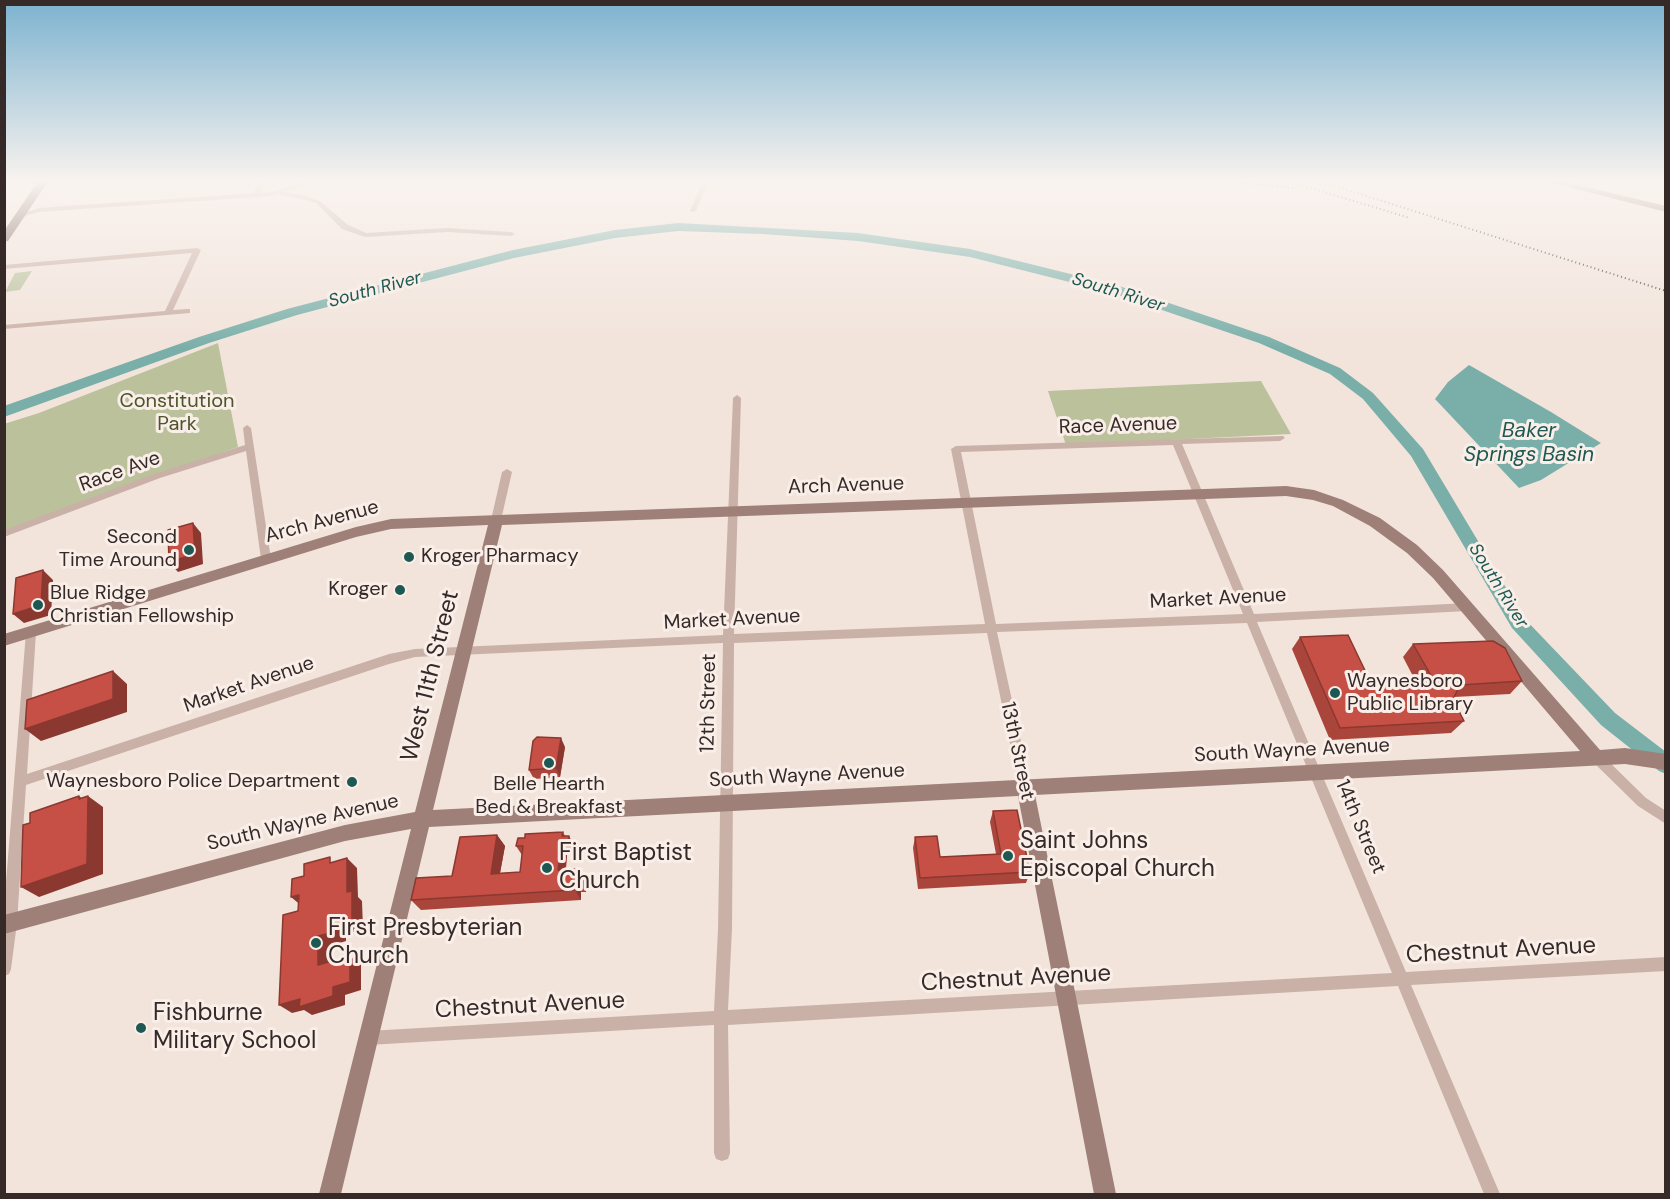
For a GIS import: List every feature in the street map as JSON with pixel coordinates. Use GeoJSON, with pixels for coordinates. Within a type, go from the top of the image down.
{"type":"FeatureCollection","features":[{"type":"Feature","properties":{"kind":"street"},"geometry":{"type":"LineString","coordinates":[[4,267],[197,250],[168,313]]}},
{"type":"Feature","properties":{"kind":"street"},"geometry":{"type":"LineString","coordinates":[[4,327],[187,310]]}},
{"type":"Feature","properties":{"kind":"street","name":"12th Street"},"geometry":{"type":"LineString","coordinates":[[722,1153],[721,1018],[737,398]]}},
{"type":"Feature","properties":{"kind":"street"},"geometry":{"type":"LineString","coordinates":[[247,428],[266,559]]}},
{"type":"Feature","properties":{"kind":"street","name":"Race Avenue"},"geometry":{"type":"LineString","coordinates":[[956,449],[1280,438]]}},
{"type":"Feature","properties":{"kind":"street","name":"14th Street"},"geometry":{"type":"LineString","coordinates":[[1176,442],[1492,1194]]}},
{"type":"Feature","properties":{"kind":"street","name":"Race Ave"},"geometry":{"type":"LineString","coordinates":[[4,534],[157,476],[250,447]]}},
{"type":"Feature","properties":{"kind":"street","name":"13th Street"},"geometry":{"type":"LineString","coordinates":[[956,449],[1105,1194]]}},
{"type":"Feature","properties":{"kind":"street"},"geometry":{"type":"LineString","coordinates":[[496,520],[507,472]]}},
{"type":"Feature","properties":{"kind":"street","name":"Arch Avenue"},"geometry":{"type":"LineString","coordinates":[[4,640],[372,527],[392,524],[1286,491],[1314,495],[1338,503],[1375,522],[1406,543],[1467,607],[1596,757]]}},
{"type":"Feature","properties":{"kind":"street","name":"West 11th Street"},"geometry":{"type":"LineString","coordinates":[[330,1194],[496,520]]}},
{"type":"Feature","properties":{"kind":"street","name":"Market Avenue"},"geometry":{"type":"LineString","coordinates":[[21,782],[389,659],[415,653],[1467,607]]}},
{"type":"Feature","properties":{"kind":"street"},"geometry":{"type":"LineString","coordinates":[[4,969],[21,782],[31,632]]}},
{"type":"Feature","properties":{"kind":"street","name":"South Wayne Avenue"},"geometry":{"type":"LineString","coordinates":[[7,924],[345,833],[422,819],[1596,757],[1625,756],[1665,762]]}},
{"type":"Feature","properties":{"kind":"street"},"geometry":{"type":"LineString","coordinates":[[1596,757],[1642,802],[1665,818]]}},
{"type":"Feature","properties":{"kind":"street","name":"Chestnut Avenue"},"geometry":{"type":"LineString","coordinates":[[368,1038],[1665,964]]}},
{"type":"Feature","properties":{"kind":"green space"},"geometry":{"type":"Polygon","coordinates":[[[32,271],[20,290],[5,292],[15,273],[32,271]]]}},
{"type":"Feature","properties":{"kind":"green space","name":"Constitution Park"},"geometry":{"type":"Polygon","coordinates":[[[218,343],[238,447],[5,530],[4,424],[39,413],[218,343]]]}},
{"type":"Feature","properties":{"kind":"green space"},"geometry":{"type":"Polygon","coordinates":[[[1261,381],[1291,434],[1066,445],[1048,391],[1261,381]]]}},
{"type":"Feature","properties":{"kind":"water","name":"Baker Springs Basin"},"geometry":{"type":"Polygon","coordinates":[[[1469,365],[1601,443],[1541,480],[1519,488],[1435,399],[1448,382],[1469,365]]]}},
{"type":"Feature","properties":{"kind":"building"},"geometry":{"type":"Polygon","coordinates":[[[193,523],[195,554],[169,562],[168,530],[193,523]]]}},
{"type":"Feature","properties":{"kind":"building"},"geometry":{"type":"Polygon","coordinates":[[[43,570],[41,605],[13,614],[16,578],[43,570]]]}},
{"type":"Feature","properties":{"kind":"building"},"geometry":{"type":"Polygon","coordinates":[[[1348,635],[1371,683],[1433,679],[1413,644],[1493,641],[1505,648],[1522,681],[1460,685],[1453,699],[1464,721],[1340,728],[1300,637],[1348,635]]]}},
{"type":"Feature","properties":{"kind":"building"},"geometry":{"type":"Polygon","coordinates":[[[113,671],[113,699],[25,729],[27,700],[113,671]]]}},
{"type":"Feature","properties":{"kind":"building"},"geometry":{"type":"Polygon","coordinates":[[[537,737],[561,738],[556,768],[529,770],[533,741],[537,737]]]}},
{"type":"Feature","properties":{"kind":"building"},"geometry":{"type":"Polygon","coordinates":[[[79,796],[79,799],[88,796],[87,864],[21,887],[23,825],[30,823],[30,813],[79,796]]]}},
{"type":"Feature","properties":{"kind":"building","name":"Saint Johns Episcopal Church"},"geometry":{"type":"Polygon","coordinates":[[[1017,810],[1030,872],[920,878],[915,837],[937,836],[940,857],[1001,854],[993,811],[1017,810]]]}},
{"type":"Feature","properties":{"kind":"building","name":"First Baptist Church"},"geometry":{"type":"Polygon","coordinates":[[[563,832],[562,836],[569,836],[569,844],[562,844],[558,870],[578,869],[577,872],[581,871],[580,882],[576,882],[575,890],[411,900],[416,878],[452,876],[460,837],[497,835],[491,874],[520,872],[523,846],[516,846],[518,838],[525,838],[525,834],[563,832]]]}},
{"type":"Feature","properties":{"kind":"building","name":"First Presbyterian Church"},"geometry":{"type":"Polygon","coordinates":[[[330,857],[330,863],[347,858],[347,892],[352,891],[352,920],[335,925],[335,932],[318,936],[318,965],[350,956],[350,982],[333,987],[333,996],[299,1007],[300,999],[279,1005],[283,915],[298,911],[299,895],[291,897],[292,879],[304,876],[304,864],[330,857]]]}},
{"type":"Feature","properties":{"kind":"waterway","name":"South River"},"geometry":{"type":"LineString","coordinates":[[4,412],[204,340],[292,312],[513,254],[605,236]]}},
{"type":"Feature","properties":{"kind":"waterway","name":"South River"},"geometry":{"type":"LineString","coordinates":[[844,236],[970,253],[1114,289],[1264,340],[1335,371],[1368,396],[1417,453],[1518,623],[1608,719],[1666,765]]}},
{"type":"Feature","properties":{"kind":"railway"},"geometry":{"type":"LineString","coordinates":[[1492,236],[1666,291]]}},
{"type":"Feature","properties":{"kind":"place","name":"Second Time Around"},"geometry":{"type":"Point","coordinates":[189,550]}},
{"type":"Feature","properties":{"kind":"place","name":"Kroger Pharmacy"},"geometry":{"type":"Point","coordinates":[409,557]}},
{"type":"Feature","properties":{"kind":"place","name":"Kroger"},"geometry":{"type":"Point","coordinates":[400,590]}},
{"type":"Feature","properties":{"kind":"place","name":"Blue Ridge Christian Fellowship"},"geometry":{"type":"Point","coordinates":[38,605]}},
{"type":"Feature","properties":{"kind":"place","name":"Waynesboro Public Library"},"geometry":{"type":"Point","coordinates":[1335,693]}},
{"type":"Feature","properties":{"kind":"place","name":"Belle Hearth Bed & Breakfast"},"geometry":{"type":"Point","coordinates":[549,763]}},
{"type":"Feature","properties":{"kind":"place","name":"Waynesboro Police Department"},"geometry":{"type":"Point","coordinates":[352,782]}},
{"type":"Feature","properties":{"kind":"place","name":"Saint Johns Episcopal Church"},"geometry":{"type":"Point","coordinates":[1008,856]}},
{"type":"Feature","properties":{"kind":"place","name":"First Baptist Church"},"geometry":{"type":"Point","coordinates":[547,868]}},
{"type":"Feature","properties":{"kind":"place","name":"First Presbyterian Church"},"geometry":{"type":"Point","coordinates":[316,943]}},
{"type":"Feature","properties":{"kind":"place","name":"Fishburne Military School"},"geometry":{"type":"Point","coordinates":[141,1028]}}]}
